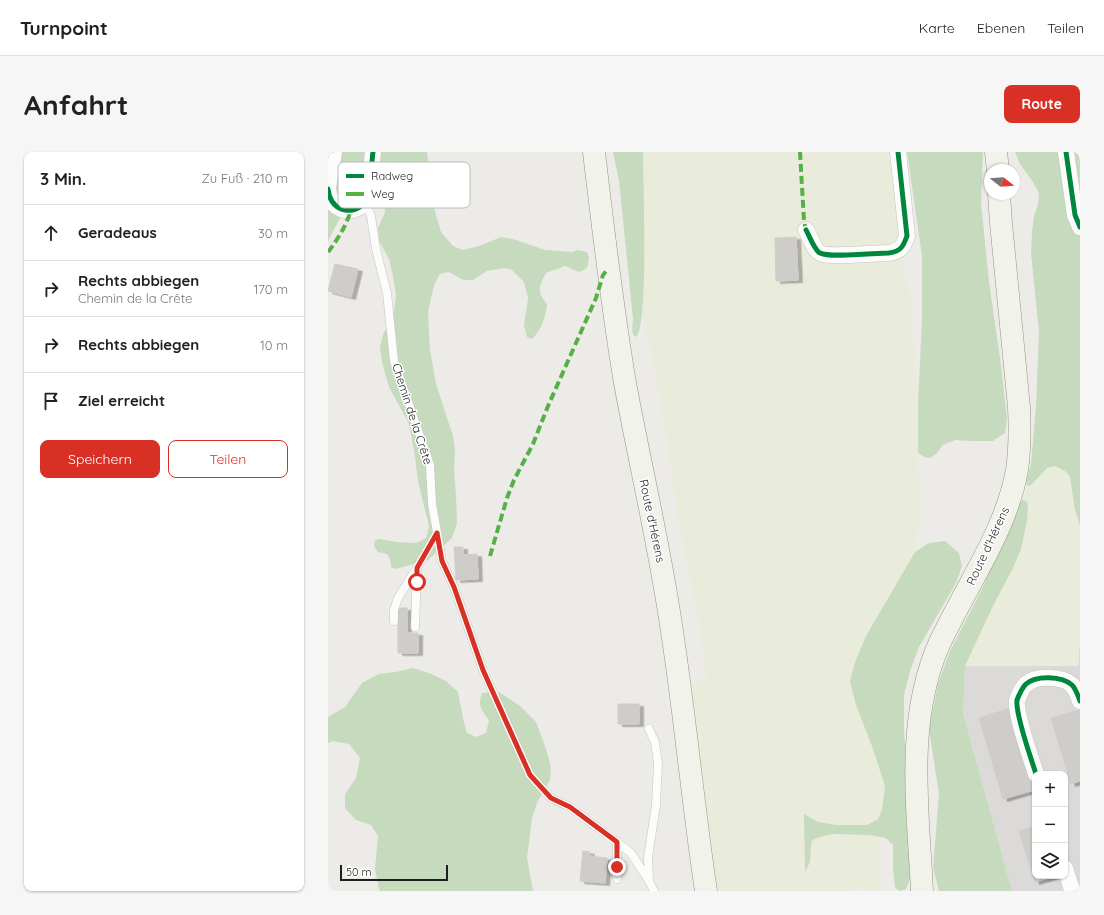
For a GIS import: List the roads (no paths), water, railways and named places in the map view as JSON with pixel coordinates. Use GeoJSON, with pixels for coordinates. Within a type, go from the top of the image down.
{"type":"FeatureCollection","features":[{"type":"Feature","properties":{"kind":"main road","name":"Route d'Hérens"},"geometry":{"type":"LineString","coordinates":[[594,152],[618,337],[641,467],[670,614],[706,891]]}},
{"type":"Feature","properties":{"kind":"main road"},"geometry":{"type":"LineString","coordinates":[[996,152],[997,164]]}},
{"type":"Feature","properties":{"kind":"main road","name":"Route d'Hérens"},"geometry":{"type":"LineString","coordinates":[[922,891],[917,757],[918,728],[924,692],[937,649],[987,552],[1007,508],[1017,471],[1020,430],[1019,407],[999,200]]}},
{"type":"Feature","properties":{"kind":"street"},"geometry":{"type":"LineString","coordinates":[[334,152],[328,188],[331,201],[338,206]]}},
{"type":"Feature","properties":{"kind":"street"},"geometry":{"type":"LineString","coordinates":[[372,162],[373,152]]}},
{"type":"Feature","properties":{"kind":"street"},"geometry":{"type":"LineString","coordinates":[[806,230],[816,250],[821,254],[888,253],[900,250],[904,245],[907,236],[898,152]]}},
{"type":"Feature","properties":{"kind":"street"},"geometry":{"type":"LineString","coordinates":[[1066,152],[1075,215],[1080,227]]}},
{"type":"Feature","properties":{"kind":"street"},"geometry":{"type":"LineString","coordinates":[[341,208],[351,210],[356,208]]}},
{"type":"Feature","properties":{"kind":"street"},"geometry":{"type":"LineString","coordinates":[[1035,771],[1019,717],[1017,701],[1022,689],[1027,683],[1040,678],[1056,678],[1066,681],[1073,686],[1080,701]]}},
{"type":"Feature","properties":{"kind":"street"},"geometry":{"type":"LineString","coordinates":[[1068,878],[1071,887]]}},
{"type":"Feature","properties":{"kind":"lane","name":"Chemin de la Crête"},"geometry":{"type":"LineString","coordinates":[[368,208],[371,216],[376,249],[388,293],[394,361],[430,466],[432,504],[442,561],[454,587],[483,670],[530,775],[551,798],[570,807],[631,853],[654,891]]}},
{"type":"Feature","properties":{"kind":"lane"},"geometry":{"type":"LineString","coordinates":[[394,621],[394,610],[398,598],[437,533]]}},
{"type":"Feature","properties":{"kind":"lane"},"geometry":{"type":"LineString","coordinates":[[415,626],[417,568]]}},
{"type":"Feature","properties":{"kind":"lane"},"geometry":{"type":"LineString","coordinates":[[649,729],[655,742],[658,764],[656,805],[648,857],[649,881]]}},
{"type":"Feature","properties":{"kind":"lane"},"geometry":{"type":"LineString","coordinates":[[617,842],[617,879]]}}]}
